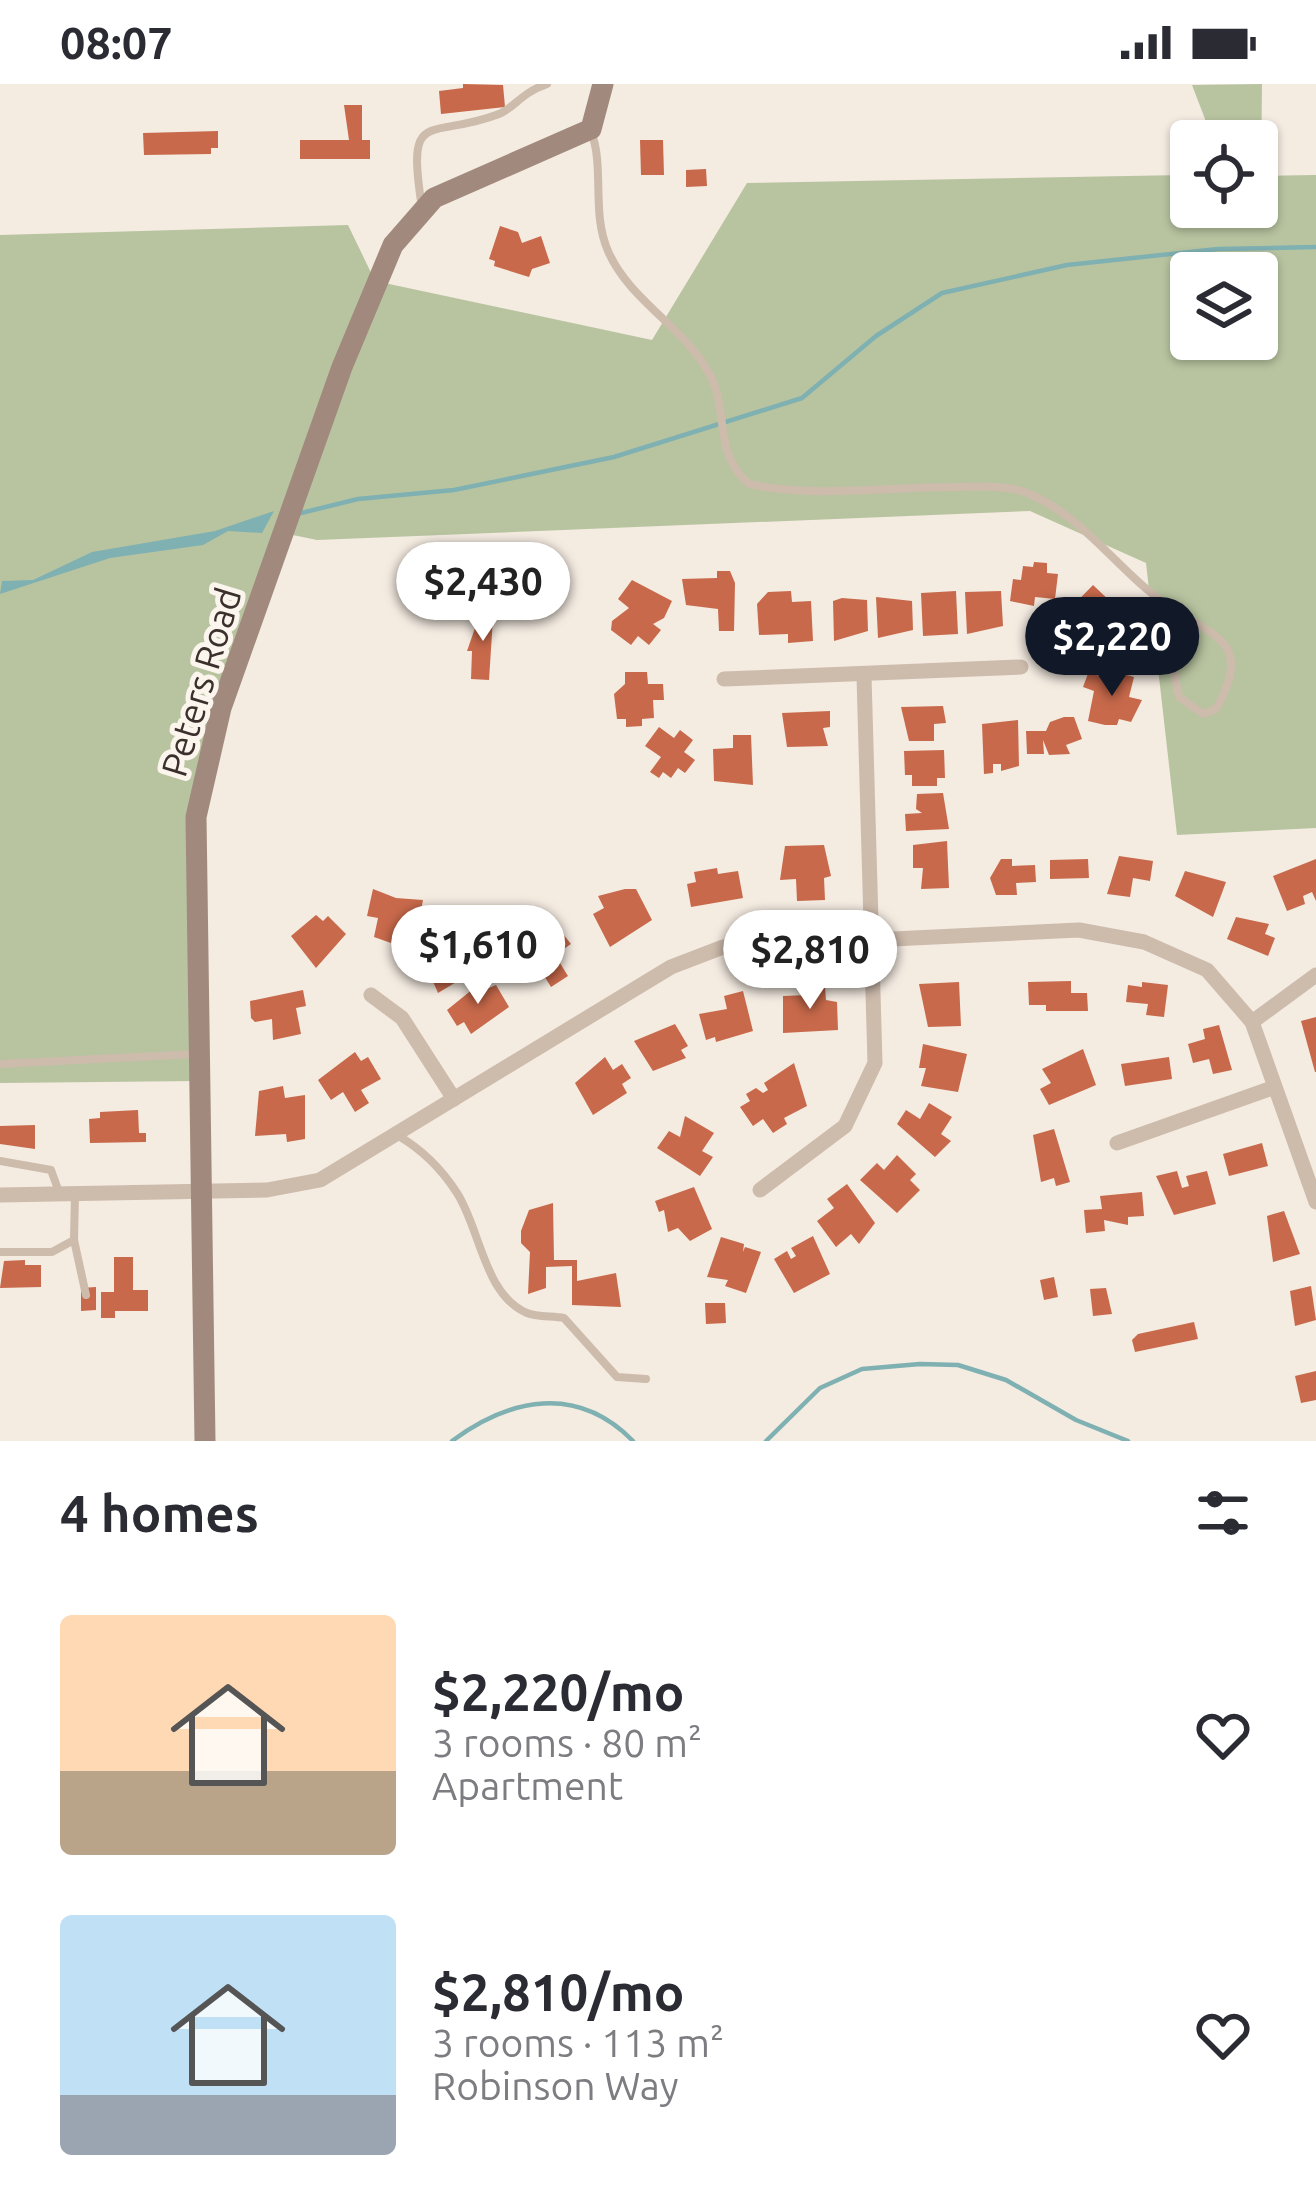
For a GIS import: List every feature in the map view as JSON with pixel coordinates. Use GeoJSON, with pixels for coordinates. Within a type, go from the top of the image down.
{"type":"FeatureCollection","features":[{"type":"Feature","properties":{"kind":"street"},"geometry":{"type":"LineString","coordinates":[[591,129],[603,84]]}},
{"type":"Feature","properties":{"kind":"street","name":"Peters Road"},"geometry":{"type":"LineString","coordinates":[[205,1441],[196,818],[221,708],[375,281],[393,245],[422,209],[452,187],[591,129]]}},
{"type":"Feature","properties":{"kind":"street"},"geometry":{"type":"LineString","coordinates":[[724,680],[1021,667]]}},
{"type":"Feature","properties":{"kind":"street"},"geometry":{"type":"LineString","coordinates":[[760,1190],[821,1149],[861,1102],[878,1043],[864,676]]}},
{"type":"Feature","properties":{"kind":"street"},"geometry":{"type":"LineString","coordinates":[[0,1195],[304,1185],[694,956],[749,944],[1079,930],[1144,942],[1207,970],[1252,1022],[1316,1202]]}},
{"type":"Feature","properties":{"kind":"street"},"geometry":{"type":"LineString","coordinates":[[1252,1022],[1316,975]]}},
{"type":"Feature","properties":{"kind":"street"},"geometry":{"type":"LineString","coordinates":[[370,994],[402,1018],[454,1099]]}},
{"type":"Feature","properties":{"kind":"street"},"geometry":{"type":"LineString","coordinates":[[1118,1144],[1272,1088]]}},
{"type":"Feature","properties":{"kind":"lane"},"geometry":{"type":"LineString","coordinates":[[422,209],[416,159],[418,141],[430,128],[498,114],[524,92],[547,84]]}},
{"type":"Feature","properties":{"kind":"lane"},"geometry":{"type":"LineString","coordinates":[[591,129],[595,191],[609,254],[622,275],[698,355],[718,394],[725,457],[748,484],[775,489],[984,487],[1025,492],[1112,551],[1160,600],[1228,644],[1227,678],[1216,709],[1203,714],[1179,697],[1160,600]]}},
{"type":"Feature","properties":{"kind":"lane"},"geometry":{"type":"LineString","coordinates":[[0,1064],[197,1054]]}},
{"type":"Feature","properties":{"kind":"lane"},"geometry":{"type":"LineString","coordinates":[[396,1135],[424,1150],[459,1195],[495,1282],[517,1306],[528,1314],[564,1318],[617,1378],[646,1379]]}},
{"type":"Feature","properties":{"kind":"lane"},"geometry":{"type":"LineString","coordinates":[[0,1161],[51,1170],[68,1192],[86,1295]]}},
{"type":"Feature","properties":{"kind":"lane"},"geometry":{"type":"LineString","coordinates":[[0,1252],[52,1252],[74,1240]]}},
{"type":"Feature","properties":{"kind":"green space"},"geometry":{"type":"Polygon","coordinates":[[[1262,84],[1262,120],[1205,119],[1192,85],[1262,84]]]}},
{"type":"Feature","properties":{"kind":"green space"},"geometry":{"type":"Polygon","coordinates":[[[1170,175],[1170,228],[1278,228],[1278,176],[1316,175],[1316,828],[1177,835],[1146,563],[1030,511],[317,540],[283,533],[196,817],[197,1081],[0,1083],[0,235],[348,225],[375,281],[652,340],[747,183],[1170,175]]]}},
{"type":"Feature","properties":{"kind":"water"},"geometry":{"type":"Polygon","coordinates":[[[274,511],[262,533],[228,531],[203,545],[110,558],[0,594],[2,581],[33,580],[92,552],[215,531],[274,511]]]}},
{"type":"Feature","properties":{"kind":"building"},"geometry":{"type":"Polygon","coordinates":[[[463,84],[503,85],[505,107],[441,114],[439,91],[463,88],[463,84]]]}},
{"type":"Feature","properties":{"kind":"building"},"geometry":{"type":"Polygon","coordinates":[[[344,105],[362,105],[362,140],[370,140],[370,159],[300,159],[300,140],[349,140],[344,105]]]}},
{"type":"Feature","properties":{"kind":"building"},"geometry":{"type":"Polygon","coordinates":[[[218,131],[218,148],[211,148],[211,154],[144,155],[143,133],[218,131]]]}},
{"type":"Feature","properties":{"kind":"building"},"geometry":{"type":"Polygon","coordinates":[[[640,140],[663,140],[664,175],[641,175],[640,140]]]}},
{"type":"Feature","properties":{"kind":"building"},"geometry":{"type":"Polygon","coordinates":[[[706,169],[707,186],[686,187],[686,170],[706,169]]]}},
{"type":"Feature","properties":{"kind":"building"},"geometry":{"type":"Polygon","coordinates":[[[500,226],[518,232],[522,243],[541,236],[550,263],[532,269],[529,277],[494,266],[495,261],[489,259],[500,226]]]}},
{"type":"Feature","properties":{"kind":"building"},"geometry":{"type":"Polygon","coordinates":[[[1034,562],[1047,563],[1047,573],[1058,574],[1055,599],[1035,597],[1034,606],[1010,601],[1013,579],[1021,580],[1023,566],[1033,567],[1034,562]]]}},
{"type":"Feature","properties":{"kind":"building"},"geometry":{"type":"Polygon","coordinates":[[[717,571],[730,571],[735,583],[734,631],[719,631],[718,609],[686,605],[682,579],[717,578],[717,571]]]}},
{"type":"Feature","properties":{"kind":"building"},"geometry":{"type":"Polygon","coordinates":[[[632,580],[672,601],[664,618],[653,624],[661,630],[649,645],[638,636],[631,645],[611,630],[612,621],[629,608],[618,599],[632,580]]]}},
{"type":"Feature","properties":{"kind":"building"},"geometry":{"type":"Polygon","coordinates":[[[1093,585],[1112,603],[1106,609],[1114,617],[1079,648],[1055,624],[1093,585]]]}},
{"type":"Feature","properties":{"kind":"building"},"geometry":{"type":"Polygon","coordinates":[[[791,591],[792,602],[811,601],[813,641],[788,643],[788,634],[759,635],[757,604],[768,592],[791,591]]]}},
{"type":"Feature","properties":{"kind":"building"},"geometry":{"type":"Polygon","coordinates":[[[956,591],[958,634],[923,636],[921,593],[956,591]]]}},
{"type":"Feature","properties":{"kind":"building"},"geometry":{"type":"Polygon","coordinates":[[[1001,591],[1003,626],[967,634],[965,592],[1001,591]]]}},
{"type":"Feature","properties":{"kind":"building"},"geometry":{"type":"Polygon","coordinates":[[[876,597],[912,601],[913,630],[878,638],[876,597]]]}},
{"type":"Feature","properties":{"kind":"building"},"geometry":{"type":"Polygon","coordinates":[[[867,600],[868,631],[834,641],[833,601],[867,600]]]}},
{"type":"Feature","properties":{"kind":"building"},"geometry":{"type":"Polygon","coordinates":[[[482,608],[499,609],[499,618],[493,618],[489,680],[471,679],[472,651],[467,651],[482,608]]]}},
{"type":"Feature","properties":{"kind":"building"},"geometry":{"type":"Polygon","coordinates":[[[1089,671],[1110,682],[1112,671],[1134,677],[1129,697],[1142,700],[1131,722],[1119,719],[1117,725],[1105,725],[1088,721],[1094,691],[1083,687],[1089,671]]]}},
{"type":"Feature","properties":{"kind":"building"},"geometry":{"type":"Polygon","coordinates":[[[625,672],[647,672],[648,684],[663,684],[664,700],[653,700],[654,718],[642,719],[642,726],[626,727],[626,719],[617,719],[614,694],[625,684],[625,672]]]}},
{"type":"Feature","properties":{"kind":"building"},"geometry":{"type":"Polygon","coordinates":[[[943,706],[946,723],[934,724],[934,741],[909,741],[901,707],[943,706]]]}},
{"type":"Feature","properties":{"kind":"building"},"geometry":{"type":"Polygon","coordinates":[[[830,711],[830,727],[823,728],[828,746],[787,747],[782,713],[830,711]]]}},
{"type":"Feature","properties":{"kind":"building"},"geometry":{"type":"Polygon","coordinates":[[[1074,717],[1082,739],[1066,745],[1070,754],[1049,755],[1043,740],[1044,754],[1027,754],[1026,731],[1046,731],[1050,722],[1074,717]]]}},
{"type":"Feature","properties":{"kind":"building"},"geometry":{"type":"Polygon","coordinates":[[[1018,720],[1019,766],[1001,771],[1001,764],[993,764],[993,773],[984,774],[982,724],[1018,720]]]}},
{"type":"Feature","properties":{"kind":"building"},"geometry":{"type":"Polygon","coordinates":[[[659,727],[674,738],[680,730],[693,740],[684,752],[695,760],[685,773],[678,768],[671,778],[663,772],[659,778],[650,772],[661,757],[645,746],[659,727]]]}},
{"type":"Feature","properties":{"kind":"building"},"geometry":{"type":"Polygon","coordinates":[[[733,735],[751,735],[753,785],[714,781],[713,749],[733,748],[733,735]]]}},
{"type":"Feature","properties":{"kind":"building"},"geometry":{"type":"Polygon","coordinates":[[[944,750],[945,778],[937,778],[937,786],[912,786],[912,775],[905,775],[904,751],[944,750]]]}},
{"type":"Feature","properties":{"kind":"building"},"geometry":{"type":"Polygon","coordinates":[[[943,793],[949,829],[906,831],[905,814],[922,813],[916,809],[917,794],[943,793]]]}},
{"type":"Feature","properties":{"kind":"building"},"geometry":{"type":"Polygon","coordinates":[[[947,841],[949,888],[921,889],[923,868],[913,868],[913,845],[947,841]]]}},
{"type":"Feature","properties":{"kind":"building"},"geometry":{"type":"Polygon","coordinates":[[[824,845],[831,876],[824,878],[825,900],[797,901],[796,879],[780,880],[785,846],[824,845]]]}},
{"type":"Feature","properties":{"kind":"building"},"geometry":{"type":"Polygon","coordinates":[[[1119,856],[1153,861],[1150,881],[1133,878],[1130,897],[1107,894],[1119,856]]]}},
{"type":"Feature","properties":{"kind":"building"},"geometry":{"type":"Polygon","coordinates":[[[1001,859],[1012,859],[1012,866],[1035,865],[1036,882],[1016,883],[1017,895],[996,895],[990,878],[1001,859]]]}},
{"type":"Feature","properties":{"kind":"building"},"geometry":{"type":"Polygon","coordinates":[[[1088,859],[1089,878],[1050,879],[1050,860],[1088,859]]]}},
{"type":"Feature","properties":{"kind":"building"},"geometry":{"type":"Polygon","coordinates":[[[1316,859],[1316,901],[1312,892],[1303,896],[1305,904],[1287,911],[1273,876],[1316,859]]]}},
{"type":"Feature","properties":{"kind":"building"},"geometry":{"type":"Polygon","coordinates":[[[717,868],[718,874],[738,871],[743,898],[691,907],[687,884],[696,882],[694,872],[717,868]]]}},
{"type":"Feature","properties":{"kind":"building"},"geometry":{"type":"Polygon","coordinates":[[[1185,871],[1226,882],[1213,917],[1175,896],[1185,871]]]}},
{"type":"Feature","properties":{"kind":"building"},"geometry":{"type":"Polygon","coordinates":[[[373,889],[396,898],[423,900],[421,911],[429,912],[424,937],[397,936],[394,930],[391,943],[374,937],[378,918],[367,916],[373,889]]]}},
{"type":"Feature","properties":{"kind":"building"},"geometry":{"type":"Polygon","coordinates":[[[636,889],[652,920],[610,947],[593,914],[604,908],[598,896],[636,889]]]}},
{"type":"Feature","properties":{"kind":"building"},"geometry":{"type":"Polygon","coordinates":[[[316,915],[323,921],[328,916],[346,934],[316,968],[291,936],[316,915]]]}},
{"type":"Feature","properties":{"kind":"building"},"geometry":{"type":"Polygon","coordinates":[[[1236,917],[1269,924],[1265,934],[1275,938],[1268,956],[1227,939],[1236,917]]]}},
{"type":"Feature","properties":{"kind":"building"},"geometry":{"type":"Polygon","coordinates":[[[553,921],[571,944],[555,955],[568,976],[551,987],[524,943],[553,921]]]}},
{"type":"Feature","properties":{"kind":"building"},"geometry":{"type":"Polygon","coordinates":[[[450,943],[473,972],[438,993],[423,959],[450,943]]]}},
{"type":"Feature","properties":{"kind":"building"},"geometry":{"type":"Polygon","coordinates":[[[484,980],[489,988],[496,985],[509,1007],[471,1034],[464,1022],[457,1026],[447,1010],[484,980]]]}},
{"type":"Feature","properties":{"kind":"building"},"geometry":{"type":"Polygon","coordinates":[[[1071,981],[1071,993],[1087,993],[1088,1011],[1046,1011],[1046,1005],[1029,1005],[1028,982],[1071,981]]]}},
{"type":"Feature","properties":{"kind":"building"},"geometry":{"type":"Polygon","coordinates":[[[959,982],[961,1026],[928,1027],[919,984],[959,982]]]}},
{"type":"Feature","properties":{"kind":"building"},"geometry":{"type":"Polygon","coordinates":[[[1142,982],[1168,985],[1164,1017],[1146,1015],[1148,1004],[1126,1002],[1128,985],[1142,987],[1142,982]]]}},
{"type":"Feature","properties":{"kind":"building"},"geometry":{"type":"Polygon","coordinates":[[[825,987],[826,1000],[837,1002],[838,1030],[783,1033],[783,996],[808,995],[807,988],[825,987]]]}},
{"type":"Feature","properties":{"kind":"building"},"geometry":{"type":"Polygon","coordinates":[[[303,990],[306,1006],[296,1008],[301,1034],[273,1040],[272,1019],[255,1022],[251,1018],[250,1001],[303,990]]]}},
{"type":"Feature","properties":{"kind":"building"},"geometry":{"type":"Polygon","coordinates":[[[743,991],[753,1031],[716,1042],[715,1037],[706,1040],[699,1014],[727,1009],[724,996],[743,991]]]}},
{"type":"Feature","properties":{"kind":"building"},"geometry":{"type":"Polygon","coordinates":[[[1316,1017],[1316,1072],[1315,1072],[1301,1021],[1316,1017]]]}},
{"type":"Feature","properties":{"kind":"building"},"geometry":{"type":"Polygon","coordinates":[[[675,1024],[688,1046],[681,1050],[686,1058],[653,1071],[634,1041],[675,1024]]]}},
{"type":"Feature","properties":{"kind":"building"},"geometry":{"type":"Polygon","coordinates":[[[1219,1025],[1232,1070],[1213,1074],[1209,1059],[1193,1063],[1188,1044],[1205,1039],[1203,1029],[1219,1025]]]}},
{"type":"Feature","properties":{"kind":"building"},"geometry":{"type":"Polygon","coordinates":[[[923,1044],[967,1054],[958,1092],[921,1086],[926,1068],[919,1068],[923,1044]]]}},
{"type":"Feature","properties":{"kind":"building"},"geometry":{"type":"Polygon","coordinates":[[[1083,1049],[1096,1085],[1049,1105],[1040,1089],[1051,1083],[1042,1069],[1083,1049]]]}},
{"type":"Feature","properties":{"kind":"building"},"geometry":{"type":"Polygon","coordinates":[[[355,1052],[361,1061],[368,1057],[381,1079],[361,1090],[369,1103],[355,1112],[343,1092],[331,1100],[318,1080],[355,1052]]]}},
{"type":"Feature","properties":{"kind":"building"},"geometry":{"type":"Polygon","coordinates":[[[605,1057],[613,1070],[622,1064],[631,1078],[622,1084],[627,1093],[593,1115],[575,1083],[605,1057]]]}},
{"type":"Feature","properties":{"kind":"building"},"geometry":{"type":"Polygon","coordinates":[[[1169,1057],[1172,1079],[1125,1086],[1121,1064],[1169,1057]]]}},
{"type":"Feature","properties":{"kind":"building"},"geometry":{"type":"Polygon","coordinates":[[[794,1063],[807,1106],[784,1118],[787,1124],[773,1133],[763,1119],[753,1126],[740,1107],[750,1101],[746,1094],[756,1088],[763,1093],[768,1090],[764,1083],[794,1063]]]}},
{"type":"Feature","properties":{"kind":"building"},"geometry":{"type":"Polygon","coordinates":[[[283,1086],[285,1098],[305,1095],[305,1139],[287,1142],[286,1134],[255,1136],[259,1091],[283,1086]]]}},
{"type":"Feature","properties":{"kind":"building"},"geometry":{"type":"Polygon","coordinates":[[[929,1103],[952,1117],[941,1134],[951,1141],[935,1157],[897,1124],[906,1110],[920,1119],[929,1103]]]}},
{"type":"Feature","properties":{"kind":"building"},"geometry":{"type":"Polygon","coordinates":[[[138,1110],[139,1133],[146,1133],[146,1142],[90,1143],[89,1119],[100,1118],[100,1112],[138,1110]]]}},
{"type":"Feature","properties":{"kind":"building"},"geometry":{"type":"Polygon","coordinates":[[[685,1116],[714,1133],[702,1151],[713,1157],[700,1176],[657,1148],[669,1131],[680,1137],[685,1116]]]}},
{"type":"Feature","properties":{"kind":"building"},"geometry":{"type":"Polygon","coordinates":[[[35,1125],[35,1149],[0,1144],[0,1126],[35,1125]]]}},
{"type":"Feature","properties":{"kind":"building"},"geometry":{"type":"Polygon","coordinates":[[[1054,1129],[1070,1182],[1056,1186],[1054,1178],[1041,1182],[1033,1135],[1054,1129]]]}},
{"type":"Feature","properties":{"kind":"building"},"geometry":{"type":"Polygon","coordinates":[[[1262,1143],[1268,1166],[1229,1176],[1223,1154],[1262,1143]]]}},
{"type":"Feature","properties":{"kind":"building"},"geometry":{"type":"Polygon","coordinates":[[[897,1155],[916,1174],[910,1180],[920,1190],[897,1213],[860,1180],[877,1163],[884,1170],[897,1155]]]}},
{"type":"Feature","properties":{"kind":"building"},"geometry":{"type":"Polygon","coordinates":[[[1177,1171],[1182,1188],[1189,1186],[1186,1176],[1207,1171],[1216,1204],[1174,1215],[1156,1176],[1177,1171]]]}},
{"type":"Feature","properties":{"kind":"building"},"geometry":{"type":"Polygon","coordinates":[[[847,1184],[875,1223],[859,1244],[851,1234],[836,1247],[817,1221],[834,1208],[827,1199],[847,1184]]]}},
{"type":"Feature","properties":{"kind":"building"},"geometry":{"type":"Polygon","coordinates":[[[694,1187],[712,1229],[690,1241],[678,1228],[668,1232],[664,1210],[659,1212],[655,1201],[694,1187]]]}},
{"type":"Feature","properties":{"kind":"building"},"geometry":{"type":"Polygon","coordinates":[[[1142,1192],[1144,1216],[1128,1217],[1128,1225],[1104,1220],[1105,1231],[1086,1233],[1084,1210],[1102,1209],[1100,1196],[1142,1192]]]}},
{"type":"Feature","properties":{"kind":"building"},"geometry":{"type":"Polygon","coordinates":[[[553,1203],[554,1260],[577,1260],[577,1281],[616,1273],[621,1307],[572,1305],[572,1266],[546,1267],[546,1288],[528,1294],[530,1252],[521,1243],[521,1231],[529,1210],[553,1203]]]}},
{"type":"Feature","properties":{"kind":"building"},"geometry":{"type":"Polygon","coordinates":[[[1284,1211],[1300,1254],[1273,1262],[1267,1216],[1284,1211]]]}},
{"type":"Feature","properties":{"kind":"building"},"geometry":{"type":"Polygon","coordinates":[[[813,1236],[830,1274],[794,1293],[774,1259],[787,1251],[791,1259],[796,1256],[791,1248],[813,1236]]]}},
{"type":"Feature","properties":{"kind":"building"},"geometry":{"type":"Polygon","coordinates":[[[721,1237],[744,1244],[743,1252],[745,1247],[761,1252],[746,1293],[725,1286],[728,1280],[707,1277],[721,1237]]]}},
{"type":"Feature","properties":{"kind":"building"},"geometry":{"type":"Polygon","coordinates":[[[114,1257],[133,1257],[133,1290],[148,1290],[148,1311],[115,1311],[115,1318],[101,1318],[101,1292],[114,1292],[114,1257]]]}},
{"type":"Feature","properties":{"kind":"building"},"geometry":{"type":"Polygon","coordinates":[[[25,1260],[25,1265],[41,1265],[41,1287],[0,1288],[4,1261],[25,1260]]]}},
{"type":"Feature","properties":{"kind":"building"},"geometry":{"type":"Polygon","coordinates":[[[1054,1277],[1058,1297],[1044,1300],[1040,1280],[1054,1277]]]}},
{"type":"Feature","properties":{"kind":"building"},"geometry":{"type":"Polygon","coordinates":[[[1311,1286],[1316,1320],[1295,1326],[1290,1291],[1311,1286]]]}},
{"type":"Feature","properties":{"kind":"building"},"geometry":{"type":"Polygon","coordinates":[[[96,1287],[96,1310],[81,1311],[81,1288],[96,1287]]]}},
{"type":"Feature","properties":{"kind":"building"},"geometry":{"type":"Polygon","coordinates":[[[1106,1288],[1112,1314],[1093,1316],[1090,1289],[1106,1288]]]}},
{"type":"Feature","properties":{"kind":"building"},"geometry":{"type":"Polygon","coordinates":[[[705,1303],[725,1303],[726,1323],[706,1324],[705,1303]]]}},
{"type":"Feature","properties":{"kind":"building"},"geometry":{"type":"Polygon","coordinates":[[[1194,1322],[1198,1339],[1135,1352],[1132,1340],[1138,1334],[1194,1322]]]}},
{"type":"Feature","properties":{"kind":"building"},"geometry":{"type":"Polygon","coordinates":[[[1316,1371],[1316,1400],[1301,1403],[1295,1376],[1316,1371]]]}},
{"type":"Feature","properties":{"kind":"waterway"},"geometry":{"type":"LineString","coordinates":[[297,514],[358,499],[454,490],[614,457],[802,398],[876,336],[942,293],[1067,265],[1218,249],[1316,247]]}},
{"type":"Feature","properties":{"kind":"waterway"},"geometry":{"type":"LineString","coordinates":[[766,1441],[820,1388],[862,1369],[920,1364],[958,1365],[1006,1380],[1076,1420],[1128,1441]]}},
{"type":"Feature","properties":{"kind":"waterway"},"geometry":{"type":"LineString","coordinates":[[452,1441],[497,1415],[543,1404],[589,1411],[633,1441]]}}]}
